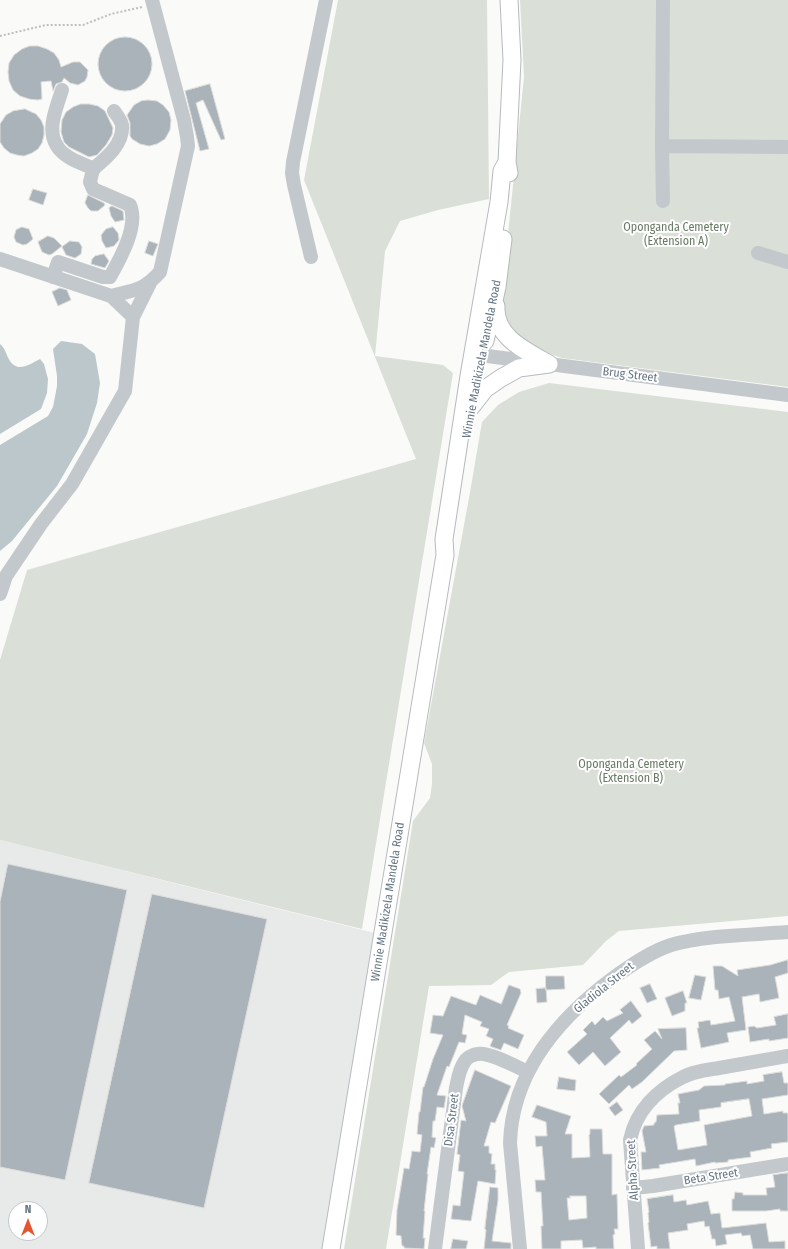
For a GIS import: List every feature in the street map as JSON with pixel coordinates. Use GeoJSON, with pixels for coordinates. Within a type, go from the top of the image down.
{"type":"FeatureCollection","features":[{"type":"Feature","properties":{"kind":"main road","name":"Winnie Madikizela Mandela Road"},"geometry":{"type":"LineString","coordinates":[[445,555],[444,539],[477,354],[497,287],[509,172],[507,162],[512,60],[510,0]]}},
{"type":"Feature","properties":{"kind":"main road","name":"Winnie Madikizela Mandela Road"},"geometry":{"type":"LineString","coordinates":[[331,1249],[445,555],[451,540],[471,407],[502,171],[507,162]]}},
{"type":"Feature","properties":{"kind":"main road"},"geometry":{"type":"LineString","coordinates":[[497,287],[495,313],[503,331],[510,340],[549,364]]}},
{"type":"Feature","properties":{"kind":"main road"},"geometry":{"type":"LineString","coordinates":[[471,407],[485,389],[519,368],[549,364]]}},
{"type":"Feature","properties":{"kind":"street"},"geometry":{"type":"LineString","coordinates":[[311,257],[294,185],[293,168],[326,0]]}},
{"type":"Feature","properties":{"kind":"street"},"geometry":{"type":"LineString","coordinates":[[663,0],[663,201]]}},
{"type":"Feature","properties":{"kind":"street"},"geometry":{"type":"LineString","coordinates":[[0,594],[6,576],[41,524],[72,484],[125,391],[133,317],[151,282],[160,272],[188,146],[184,120],[153,2]]}},
{"type":"Feature","properties":{"kind":"street"},"geometry":{"type":"LineString","coordinates":[[62,90],[53,123],[54,138],[57,147],[69,157],[94,169]]}},
{"type":"Feature","properties":{"kind":"street"},"geometry":{"type":"LineString","coordinates":[[53,277],[58,262],[102,277],[110,277],[125,247],[132,224],[133,212],[130,205],[93,189],[90,182],[94,169],[116,147],[120,139],[122,125],[114,111]]}},
{"type":"Feature","properties":{"kind":"street"},"geometry":{"type":"LineString","coordinates":[[662,146],[788,146]]}},
{"type":"Feature","properties":{"kind":"street"},"geometry":{"type":"LineString","coordinates":[[758,253],[788,262]]}},
{"type":"Feature","properties":{"kind":"street"},"geometry":{"type":"LineString","coordinates":[[0,259],[111,296],[133,317]]}},
{"type":"Feature","properties":{"kind":"street"},"geometry":{"type":"LineString","coordinates":[[111,296],[138,289],[151,282]]}},
{"type":"Feature","properties":{"kind":"street","name":"Brug Street"},"geometry":{"type":"LineString","coordinates":[[477,354],[788,395]]}},
{"type":"Feature","properties":{"kind":"street","name":"Gladiola Street"},"geometry":{"type":"LineString","coordinates":[[520,1249],[510,1143],[510,1126],[520,1088],[543,1046],[559,1027],[575,1010],[608,982],[645,957],[670,946],[686,942],[788,932]]}},
{"type":"Feature","properties":{"kind":"street","name":"Disa Street"},"geometry":{"type":"LineString","coordinates":[[435,1249],[456,1088],[459,1073],[465,1059],[478,1054],[493,1057],[528,1072]]}},
{"type":"Feature","properties":{"kind":"street","name":"Alpha Street"},"geometry":{"type":"LineString","coordinates":[[638,1249],[630,1140],[632,1128],[650,1100],[684,1076],[788,1056]]}},
{"type":"Feature","properties":{"kind":"street","name":"Beta Street"},"geometry":{"type":"LineString","coordinates":[[633,1188],[788,1164]]}},
{"type":"Feature","properties":{"kind":"path"},"geometry":{"type":"LineString","coordinates":[[0,36],[46,25],[83,25],[112,14],[153,2]]}},
{"type":"Feature","properties":{"kind":"shaded area"},"geometry":{"type":"Polygon","coordinates":[[[61,341],[82,344],[95,354],[100,383],[97,403],[87,434],[57,486],[12,541],[0,551],[0,445],[48,416],[53,407],[57,386],[53,349],[61,341]]]}},
{"type":"Feature","properties":{"kind":"shaded area"},"geometry":{"type":"Polygon","coordinates":[[[0,344],[4,348],[13,365],[20,367],[40,359],[44,364],[48,379],[47,393],[41,409],[0,434],[0,344]]]}},
{"type":"Feature","properties":{"kind":"shaded area"},"geometry":{"type":"Polygon","coordinates":[[[0,840],[383,935],[332,1249],[0,1249],[0,840]]]}},
{"type":"Feature","properties":{"kind":"green space"},"geometry":{"type":"Polygon","coordinates":[[[338,0],[487,0],[489,199],[438,210],[400,221],[385,251],[375,356],[443,365],[453,373],[362,929],[0,840],[0,660],[27,570],[416,459],[304,180],[338,0]]]}},
{"type":"Feature","properties":{"kind":"green space","name":"Oponganda Cemetery (Extension A)"},"geometry":{"type":"Polygon","coordinates":[[[520,0],[788,0],[788,387],[562,358],[541,350],[523,340],[510,325],[501,303],[524,77],[520,0]]]}},
{"type":"Feature","properties":{"kind":"green space","name":"Oponganda Cemetery (Extension B)"},"geometry":{"type":"Polygon","coordinates":[[[549,383],[788,412],[788,916],[619,931],[606,941],[583,965],[509,972],[491,985],[429,986],[386,1249],[344,1249],[413,821],[430,798],[432,764],[424,743],[482,422],[498,405],[519,392],[549,383]]]}},
{"type":"Feature","properties":{"kind":"building"},"geometry":{"type":"Polygon","coordinates":[[[125,37],[135,39],[144,45],[150,54],[152,64],[150,74],[144,83],[135,89],[125,91],[115,89],[106,83],[100,74],[98,64],[100,54],[106,45],[115,39],[125,37]]]}},
{"type":"Feature","properties":{"kind":"building"},"geometry":{"type":"Polygon","coordinates":[[[30,46],[38,46],[54,53],[59,60],[61,67],[73,62],[80,62],[88,70],[85,81],[78,85],[70,83],[64,78],[62,82],[56,84],[53,91],[51,81],[41,82],[42,99],[29,99],[20,96],[13,90],[9,81],[9,63],[14,55],[22,49],[30,46]]]}},
{"type":"Feature","properties":{"kind":"building"},"geometry":{"type":"Polygon","coordinates":[[[210,84],[225,139],[221,140],[203,100],[196,103],[209,149],[200,151],[185,91],[210,84]]]}},
{"type":"Feature","properties":{"kind":"building"},"geometry":{"type":"Polygon","coordinates":[[[141,101],[157,101],[163,105],[169,112],[171,120],[170,130],[165,139],[157,144],[149,146],[140,144],[132,139],[130,136],[130,123],[127,115],[134,105],[141,101]]]}},
{"type":"Feature","properties":{"kind":"building"},"geometry":{"type":"Polygon","coordinates":[[[81,104],[98,106],[105,111],[113,128],[112,135],[106,145],[97,155],[89,157],[69,147],[64,142],[61,132],[62,120],[66,112],[81,104]]]}},
{"type":"Feature","properties":{"kind":"building"},"geometry":{"type":"Polygon","coordinates":[[[25,109],[36,114],[41,120],[44,127],[44,135],[42,143],[38,149],[24,156],[10,153],[4,148],[0,142],[0,124],[6,115],[13,111],[25,109]]]}},
{"type":"Feature","properties":{"kind":"building"},"geometry":{"type":"Polygon","coordinates":[[[33,189],[47,193],[43,205],[29,200],[33,189]]]}},
{"type":"Feature","properties":{"kind":"building"},"geometry":{"type":"Polygon","coordinates":[[[88,195],[104,203],[105,205],[98,211],[91,211],[85,203],[88,195]]]}},
{"type":"Feature","properties":{"kind":"building"},"geometry":{"type":"Polygon","coordinates":[[[112,206],[123,211],[124,220],[115,222],[111,216],[109,208],[112,206]]]}},
{"type":"Feature","properties":{"kind":"building"},"geometry":{"type":"Polygon","coordinates":[[[22,227],[29,229],[33,239],[27,244],[23,245],[16,242],[14,237],[16,230],[22,227]]]}},
{"type":"Feature","properties":{"kind":"building"},"geometry":{"type":"Polygon","coordinates":[[[113,227],[118,233],[119,240],[114,246],[106,248],[102,241],[101,235],[106,229],[113,227]]]}},
{"type":"Feature","properties":{"kind":"building"},"geometry":{"type":"Polygon","coordinates":[[[48,236],[54,238],[62,246],[49,255],[42,252],[38,242],[48,236]]]}},
{"type":"Feature","properties":{"kind":"building"},"geometry":{"type":"Polygon","coordinates":[[[70,241],[79,242],[82,247],[81,254],[75,258],[66,255],[62,247],[70,241]]]}},
{"type":"Feature","properties":{"kind":"building"},"geometry":{"type":"Polygon","coordinates":[[[149,241],[158,244],[153,256],[145,253],[149,241]]]}},
{"type":"Feature","properties":{"kind":"building"},"geometry":{"type":"Polygon","coordinates":[[[104,254],[109,261],[105,268],[91,264],[92,259],[95,256],[104,254]]]}},
{"type":"Feature","properties":{"kind":"building"},"geometry":{"type":"Polygon","coordinates":[[[60,288],[67,290],[71,300],[58,306],[52,292],[60,288]]]}},
{"type":"Feature","properties":{"kind":"building"},"geometry":{"type":"Polygon","coordinates":[[[8,864],[127,890],[65,1180],[0,1167],[0,902],[8,864]]]}},
{"type":"Feature","properties":{"kind":"building"},"geometry":{"type":"Polygon","coordinates":[[[152,894],[267,919],[204,1208],[89,1183],[152,894]]]}},
{"type":"Feature","properties":{"kind":"building"},"geometry":{"type":"Polygon","coordinates":[[[788,960],[788,973],[775,977],[779,998],[760,1002],[759,994],[742,997],[746,1030],[727,1033],[729,1042],[701,1048],[697,1028],[699,1028],[698,1022],[710,1020],[711,1025],[735,1021],[729,997],[719,999],[718,990],[715,990],[713,966],[722,966],[738,976],[737,970],[770,965],[788,960]]]}},
{"type":"Feature","properties":{"kind":"building"},"geometry":{"type":"Polygon","coordinates":[[[695,975],[706,977],[701,1000],[689,998],[695,975]]]}},
{"type":"Feature","properties":{"kind":"building"},"geometry":{"type":"Polygon","coordinates":[[[546,976],[564,976],[565,989],[546,990],[546,976]]]}},
{"type":"Feature","properties":{"kind":"building"},"geometry":{"type":"Polygon","coordinates":[[[650,984],[657,999],[647,1003],[640,988],[650,984]]]}},
{"type":"Feature","properties":{"kind":"building"},"geometry":{"type":"Polygon","coordinates":[[[509,985],[520,989],[521,993],[507,1025],[509,1026],[508,1028],[524,1035],[518,1049],[504,1043],[501,1050],[492,1047],[490,1046],[493,1039],[486,1036],[489,1029],[480,1026],[482,1022],[465,1015],[462,1034],[467,1035],[465,1043],[459,1042],[449,1067],[447,1066],[437,1095],[446,1096],[444,1108],[437,1107],[435,1121],[433,1121],[432,1137],[436,1138],[434,1148],[431,1147],[427,1174],[424,1211],[424,1249],[404,1248],[404,1246],[402,1246],[401,1236],[396,1235],[397,1210],[404,1168],[409,1169],[412,1151],[420,1152],[422,1135],[417,1134],[423,1087],[443,1035],[430,1033],[433,1015],[443,1016],[451,996],[476,1005],[480,995],[501,1004],[509,985]]]}},
{"type":"Feature","properties":{"kind":"building"},"geometry":{"type":"Polygon","coordinates":[[[546,988],[547,1002],[537,1003],[536,989],[546,988]]]}},
{"type":"Feature","properties":{"kind":"building"},"geometry":{"type":"Polygon","coordinates":[[[683,991],[687,1003],[685,1003],[685,1011],[672,1016],[665,998],[683,991]]]}},
{"type":"Feature","properties":{"kind":"building"},"geometry":{"type":"Polygon","coordinates":[[[631,1001],[642,1016],[632,1024],[629,1020],[610,1038],[621,1052],[605,1066],[593,1052],[579,1065],[567,1052],[587,1034],[583,1030],[592,1021],[595,1025],[603,1017],[607,1021],[623,1013],[620,1010],[631,1001]]]}},
{"type":"Feature","properties":{"kind":"building"},"geometry":{"type":"Polygon","coordinates":[[[788,1014],[788,1038],[750,1042],[748,1027],[754,1026],[757,1028],[776,1025],[774,1017],[788,1014]]]}},
{"type":"Feature","properties":{"kind":"building"},"geometry":{"type":"Polygon","coordinates":[[[686,1028],[687,1050],[674,1051],[642,1082],[632,1089],[629,1085],[609,1104],[599,1094],[619,1075],[621,1077],[637,1065],[636,1064],[652,1049],[644,1040],[655,1031],[662,1039],[658,1029],[686,1028]]]}},
{"type":"Feature","properties":{"kind":"building"},"geometry":{"type":"Polygon","coordinates":[[[475,1070],[511,1086],[495,1123],[491,1122],[484,1146],[489,1146],[489,1153],[492,1154],[491,1164],[495,1164],[495,1184],[478,1181],[471,1221],[451,1219],[453,1205],[460,1206],[464,1172],[458,1171],[460,1155],[457,1154],[461,1120],[466,1121],[462,1106],[475,1070]]]}},
{"type":"Feature","properties":{"kind":"building"},"geometry":{"type":"Polygon","coordinates":[[[782,1072],[784,1083],[788,1083],[788,1095],[762,1099],[764,1114],[783,1111],[783,1113],[788,1113],[788,1142],[771,1144],[772,1148],[750,1152],[751,1157],[728,1160],[728,1162],[715,1162],[696,1166],[695,1159],[659,1165],[660,1168],[642,1170],[641,1152],[646,1152],[642,1131],[644,1126],[654,1125],[657,1115],[679,1114],[678,1103],[680,1103],[678,1094],[699,1090],[704,1086],[725,1085],[747,1081],[747,1084],[764,1081],[763,1075],[782,1072]],[[749,1099],[721,1103],[721,1107],[699,1110],[700,1121],[674,1126],[678,1150],[707,1145],[704,1125],[752,1116],[749,1099]]]}},
{"type":"Feature","properties":{"kind":"building"},"geometry":{"type":"Polygon","coordinates":[[[559,1077],[576,1080],[575,1091],[557,1089],[559,1077]]]}},
{"type":"Feature","properties":{"kind":"building"},"geometry":{"type":"Polygon","coordinates":[[[617,1102],[623,1110],[615,1116],[609,1108],[617,1102]]]}},
{"type":"Feature","properties":{"kind":"building"},"geometry":{"type":"Polygon","coordinates":[[[537,1105],[571,1116],[565,1134],[572,1134],[572,1158],[590,1157],[590,1129],[602,1129],[603,1154],[612,1154],[612,1195],[617,1194],[618,1229],[614,1229],[614,1249],[596,1249],[596,1247],[583,1248],[582,1240],[561,1241],[561,1249],[542,1249],[541,1226],[543,1226],[541,1192],[536,1192],[535,1180],[545,1180],[542,1146],[536,1147],[535,1136],[547,1136],[546,1122],[532,1117],[537,1105]],[[570,1196],[570,1198],[567,1198],[569,1220],[587,1218],[586,1196],[570,1196]]]}},
{"type":"Feature","properties":{"kind":"building"},"geometry":{"type":"Polygon","coordinates":[[[788,1173],[788,1211],[780,1211],[780,1209],[766,1211],[732,1211],[732,1199],[734,1199],[735,1192],[743,1193],[743,1195],[767,1195],[766,1188],[775,1187],[773,1175],[788,1173]]]}},
{"type":"Feature","properties":{"kind":"building"},"geometry":{"type":"Polygon","coordinates":[[[490,1187],[498,1188],[498,1200],[492,1241],[511,1243],[511,1249],[484,1249],[490,1187]]]}},
{"type":"Feature","properties":{"kind":"building"},"geometry":{"type":"Polygon","coordinates":[[[673,1195],[674,1202],[686,1200],[687,1205],[708,1201],[711,1214],[720,1213],[722,1228],[766,1223],[769,1242],[785,1241],[785,1249],[753,1249],[750,1235],[742,1236],[741,1233],[725,1235],[727,1244],[716,1246],[715,1239],[712,1239],[709,1226],[705,1227],[704,1221],[687,1224],[688,1230],[668,1233],[670,1249],[657,1249],[657,1246],[651,1247],[647,1199],[673,1195]]]}},
{"type":"Feature","properties":{"kind":"building"},"geometry":{"type":"Polygon","coordinates":[[[453,1239],[468,1241],[466,1249],[451,1249],[453,1239]]]}}]}
